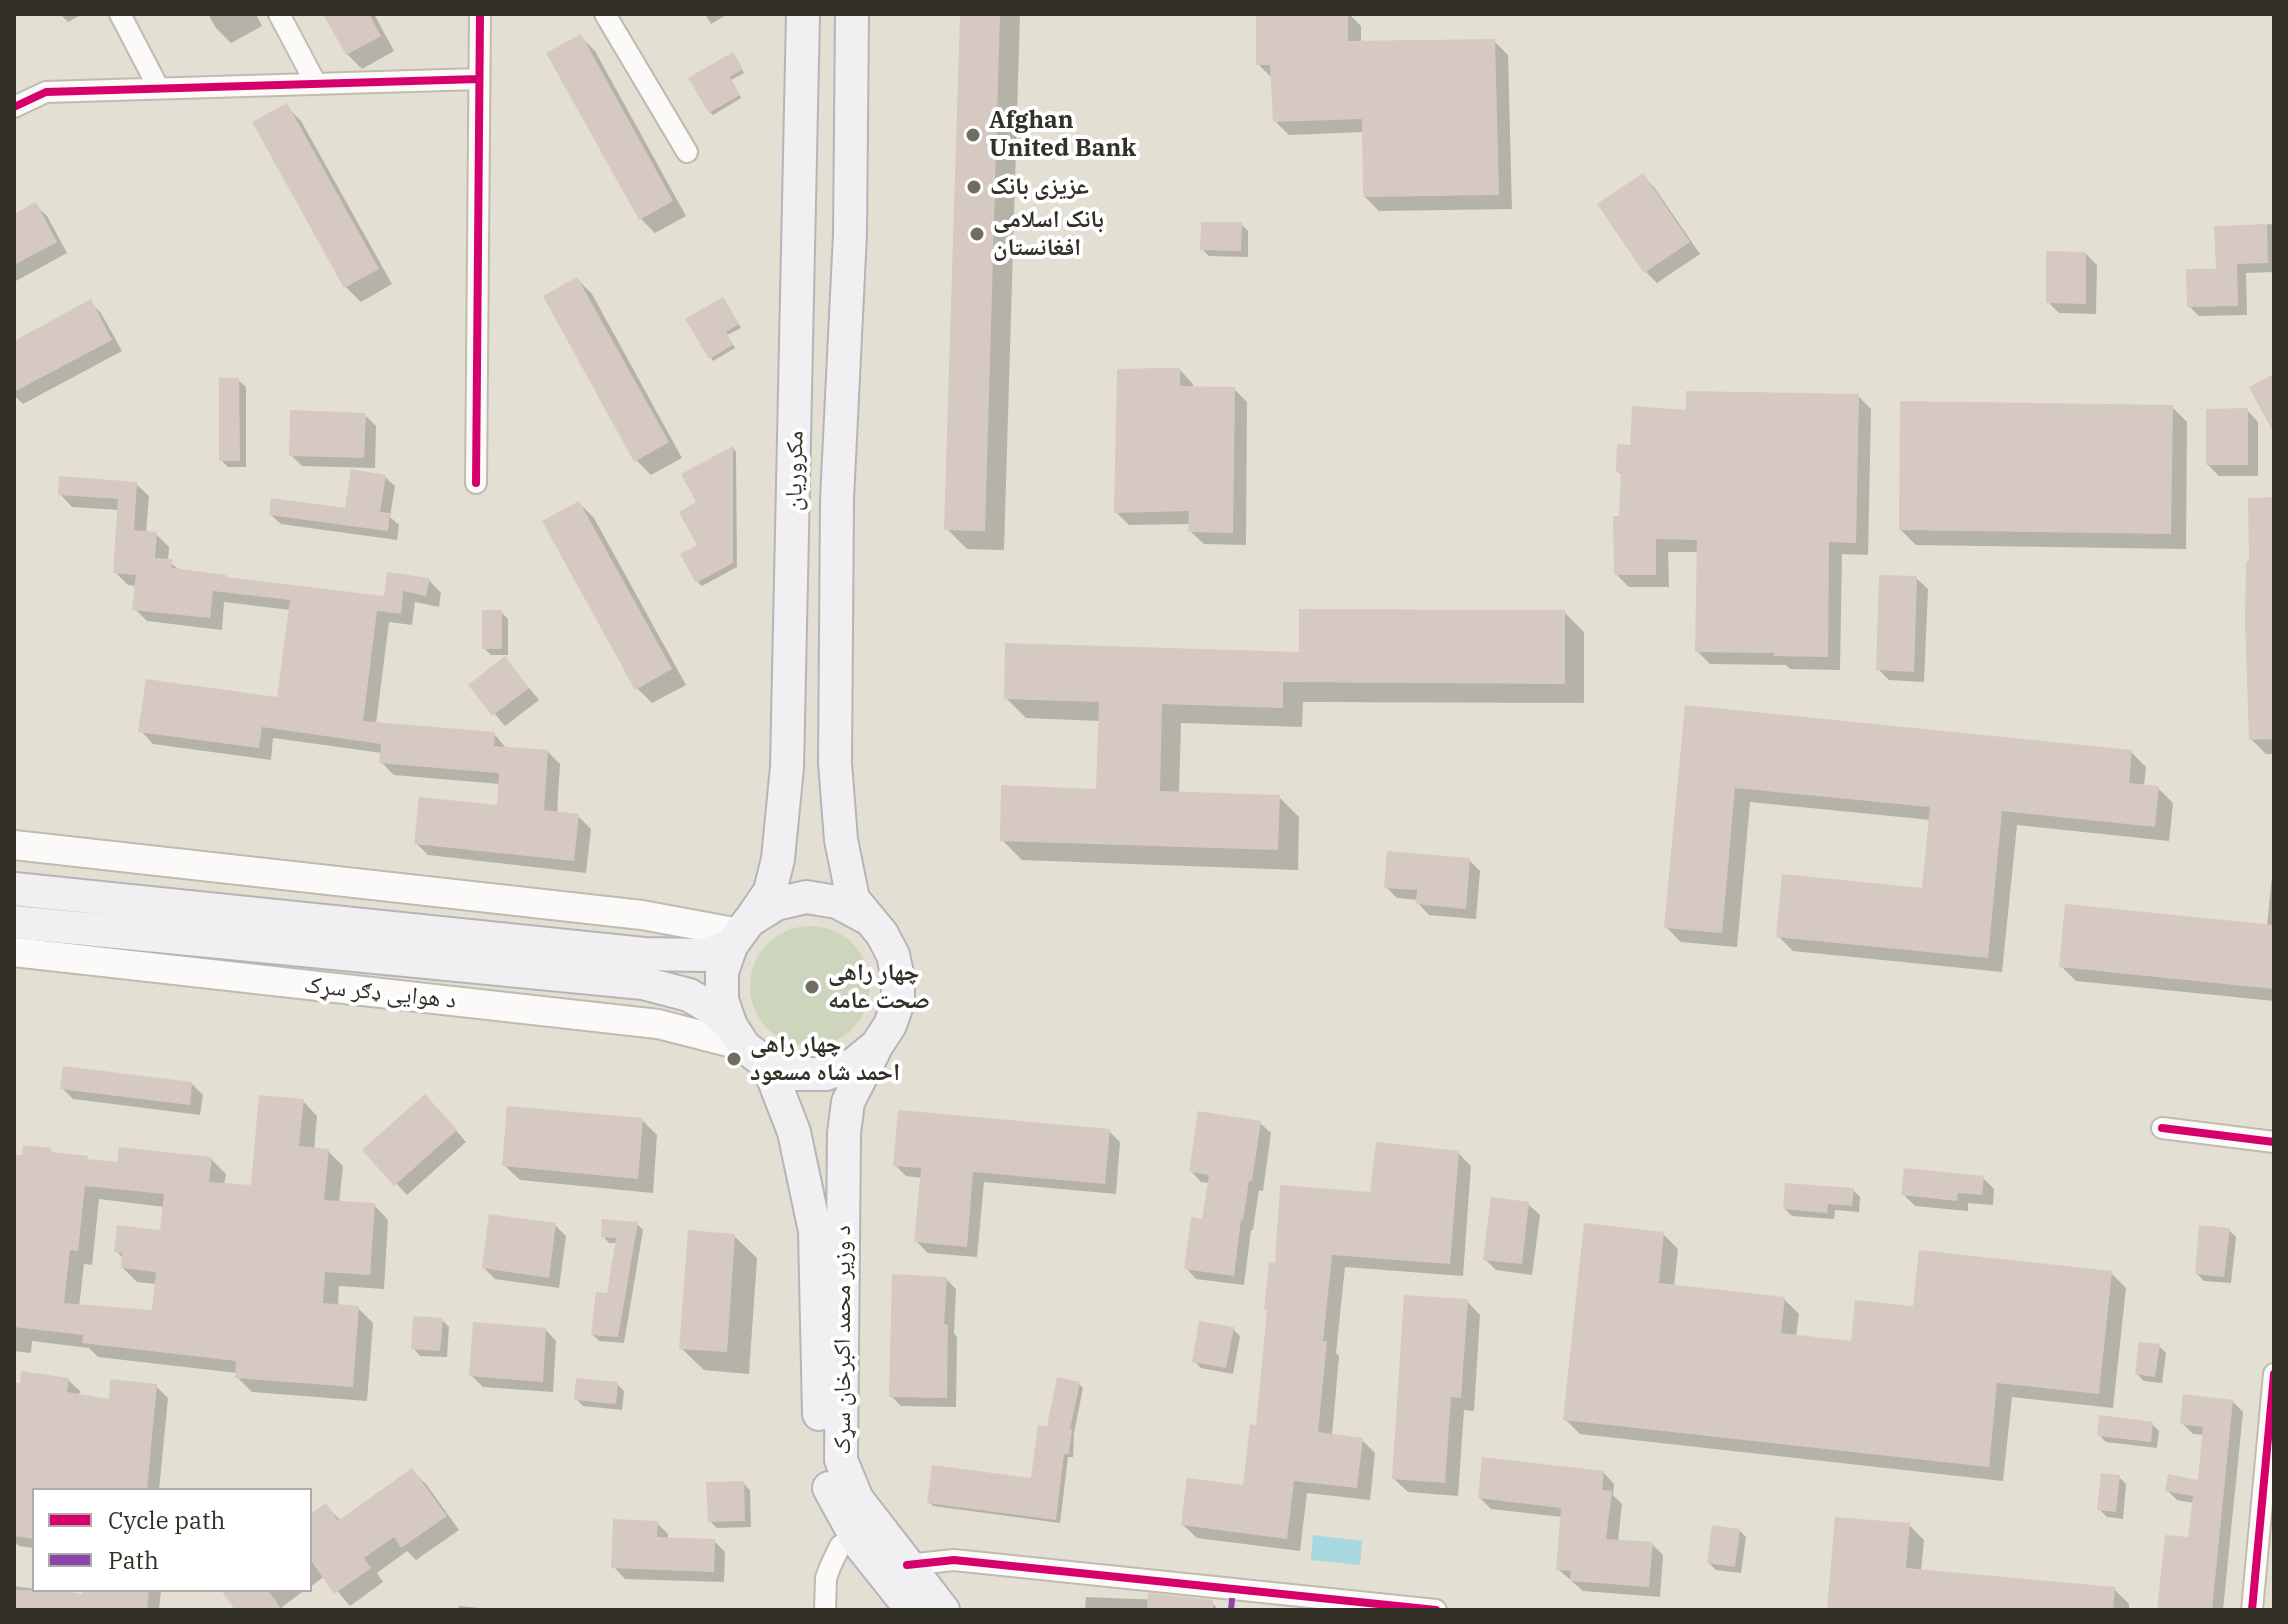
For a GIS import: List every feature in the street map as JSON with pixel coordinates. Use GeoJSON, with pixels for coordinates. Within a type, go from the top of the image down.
{"type":"FeatureCollection","features":[{"type":"Feature","properties":{"kind":"main road","name":"مکروریان"},"geometry":{"type":"LineString","coordinates":[[740,933],[770,891],[778,859],[787,767],[803,14]]}},
{"type":"Feature","properties":{"kind":"main road"},"geometry":{"type":"LineString","coordinates":[[14,922],[643,983],[689,995],[714,1010],[748,1046],[796,1074],[826,1074],[854,1064],[877,1045],[890,1025],[898,1002],[898,978],[893,955],[882,934],[853,899],[841,840],[835,763],[837,499],[850,234],[852,14]]}},
{"type":"Feature","properties":{"kind":"main road"},"geometry":{"type":"LineString","coordinates":[[14,845],[642,915],[740,933]]}},
{"type":"Feature","properties":{"kind":"main road"},"geometry":{"type":"LineString","coordinates":[[14,889],[644,954],[703,955],[740,933],[776,904],[806,897],[837,902],[865,917]]}},
{"type":"Feature","properties":{"kind":"main road"},"geometry":{"type":"LineString","coordinates":[[740,933],[722,972],[722,1000],[748,1046]]}},
{"type":"Feature","properties":{"kind":"main road","name":"د هوایی ډګر سړک"},"geometry":{"type":"LineString","coordinates":[[14,952],[658,1024],[748,1046]]}},
{"type":"Feature","properties":{"kind":"main road","name":"د وزیر محمد اکبرخان سړک"},"geometry":{"type":"LineString","coordinates":[[877,1045],[848,1102],[844,1133],[841,1460],[857,1499],[864,1528],[912,1610]]}},
{"type":"Feature","properties":{"kind":"main road","name":"د وزیر محمد اکبرخان سړک"},"geometry":{"type":"LineString","coordinates":[[748,1046],[794,1132],[815,1231],[820,1432],[824,1475],[831,1495],[907,1565],[943,1610]]}},
{"type":"Feature","properties":{"kind":"street"},"geometry":{"type":"LineString","coordinates":[[120,14],[158,87]]}},
{"type":"Feature","properties":{"kind":"street"},"geometry":{"type":"LineString","coordinates":[[279,14],[315,82]]}},
{"type":"Feature","properties":{"kind":"street"},"geometry":{"type":"LineString","coordinates":[[476,483],[480,14]]}},
{"type":"Feature","properties":{"kind":"street"},"geometry":{"type":"LineString","coordinates":[[605,14],[687,152]]}},
{"type":"Feature","properties":{"kind":"street"},"geometry":{"type":"LineString","coordinates":[[14,107],[46,92],[479,79]]}},
{"type":"Feature","properties":{"kind":"street"},"geometry":{"type":"LineString","coordinates":[[2162,1128],[2274,1142]]}},
{"type":"Feature","properties":{"kind":"street"},"geometry":{"type":"LineString","coordinates":[[2252,1610],[2274,1374]]}},
{"type":"Feature","properties":{"kind":"street"},"geometry":{"type":"LineString","coordinates":[[825,1610],[826,1578],[830,1567],[840,1546],[864,1528]]}},
{"type":"Feature","properties":{"kind":"street"},"geometry":{"type":"LineString","coordinates":[[907,1565],[954,1560],[1232,1600],[1436,1610]]}},
{"type":"Feature","properties":{"kind":"green space"},"geometry":{"type":"Polygon","coordinates":[[[810,926],[833,931],[852,944],[865,963],[870,986],[865,1009],[852,1028],[833,1041],[810,1046],[787,1041],[768,1028],[755,1009],[750,986],[755,963],[768,944],[787,931],[810,926]]]}},
{"type":"Feature","properties":{"kind":"water"},"geometry":{"type":"Polygon","coordinates":[[[1313,1535],[1362,1541],[1360,1565],[1311,1560],[1313,1535]]]}},
{"type":"Feature","properties":{"kind":"building"},"geometry":{"type":"Polygon","coordinates":[[[323,14],[369,14],[381,36],[346,55],[323,14]]]}},
{"type":"Feature","properties":{"kind":"building"},"geometry":{"type":"Polygon","coordinates":[[[960,14],[1000,14],[985,531],[944,530],[960,14]]]}},
{"type":"Feature","properties":{"kind":"building"},"geometry":{"type":"Polygon","coordinates":[[[1256,14],[1348,14],[1348,41],[1495,39],[1499,195],[1363,197],[1362,119],[1273,122],[1270,65],[1256,65],[1256,14]]]}},
{"type":"Feature","properties":{"kind":"building"},"geometry":{"type":"Polygon","coordinates":[[[581,34],[673,201],[639,220],[546,53],[581,34]]]}},
{"type":"Feature","properties":{"kind":"building"},"geometry":{"type":"Polygon","coordinates":[[[733,52],[743,69],[730,77],[740,95],[709,113],[688,78],[733,52]]]}},
{"type":"Feature","properties":{"kind":"building"},"geometry":{"type":"Polygon","coordinates":[[[287,103],[379,269],[344,288],[252,122],[287,103]]]}},
{"type":"Feature","properties":{"kind":"building"},"geometry":{"type":"Polygon","coordinates":[[[1643,173],[1690,242],[1644,273],[1597,204],[1643,173]]]}},
{"type":"Feature","properties":{"kind":"building"},"geometry":{"type":"Polygon","coordinates":[[[36,202],[57,242],[14,265],[14,214],[36,202]]]}},
{"type":"Feature","properties":{"kind":"building"},"geometry":{"type":"Polygon","coordinates":[[[1201,222],[1242,222],[1241,251],[1200,250],[1201,222]]]}},
{"type":"Feature","properties":{"kind":"building"},"geometry":{"type":"Polygon","coordinates":[[[2267,224],[2268,263],[2237,264],[2238,306],[2187,307],[2186,269],[2216,269],[2214,226],[2267,224]]]}},
{"type":"Feature","properties":{"kind":"building"},"geometry":{"type":"Polygon","coordinates":[[[2046,251],[2086,252],[2086,304],[2046,303],[2046,251]]]}},
{"type":"Feature","properties":{"kind":"building"},"geometry":{"type":"Polygon","coordinates":[[[577,277],[669,442],[634,462],[543,296],[577,277]]]}},
{"type":"Feature","properties":{"kind":"building"},"geometry":{"type":"Polygon","coordinates":[[[723,297],[739,324],[726,332],[733,345],[709,359],[685,319],[723,297]]]}},
{"type":"Feature","properties":{"kind":"building"},"geometry":{"type":"Polygon","coordinates":[[[91,299],[112,340],[14,392],[14,341],[91,299]]]}},
{"type":"Feature","properties":{"kind":"building"},"geometry":{"type":"Polygon","coordinates":[[[1180,368],[1180,386],[1235,387],[1233,533],[1188,532],[1189,511],[1114,513],[1117,369],[1180,368]]]}},
{"type":"Feature","properties":{"kind":"building"},"geometry":{"type":"Polygon","coordinates":[[[2274,374],[2274,434],[2249,387],[2274,374]]]}},
{"type":"Feature","properties":{"kind":"building"},"geometry":{"type":"Polygon","coordinates":[[[219,378],[239,378],[240,461],[219,461],[219,378]]]}},
{"type":"Feature","properties":{"kind":"building"},"geometry":{"type":"Polygon","coordinates":[[[1686,391],[1859,394],[1856,543],[1829,542],[1828,657],[1695,652],[1697,540],[1656,539],[1656,575],[1614,575],[1613,516],[1619,516],[1621,472],[1616,472],[1617,444],[1630,445],[1632,406],[1686,410],[1686,391]]]}},
{"type":"Feature","properties":{"kind":"building"},"geometry":{"type":"Polygon","coordinates":[[[1900,401],[2173,405],[2171,534],[1899,530],[1900,401]]]}},
{"type":"Feature","properties":{"kind":"building"},"geometry":{"type":"Polygon","coordinates":[[[2248,408],[2248,465],[2206,465],[2206,409],[2248,408]]]}},
{"type":"Feature","properties":{"kind":"building"},"geometry":{"type":"Polygon","coordinates":[[[290,410],[366,413],[364,458],[289,456],[290,410]]]}},
{"type":"Feature","properties":{"kind":"building"},"geometry":{"type":"Polygon","coordinates":[[[733,446],[733,563],[696,583],[680,554],[697,545],[679,512],[696,502],[681,474],[733,446]]]}},
{"type":"Feature","properties":{"kind":"building"},"geometry":{"type":"Polygon","coordinates":[[[351,469],[386,475],[380,512],[390,513],[388,531],[269,515],[271,498],[345,508],[351,469]]]}},
{"type":"Feature","properties":{"kind":"building"},"geometry":{"type":"Polygon","coordinates":[[[59,476],[137,482],[134,530],[157,532],[155,558],[172,559],[172,568],[384,596],[387,572],[430,578],[426,596],[403,591],[401,614],[377,611],[363,721],[495,732],[494,746],[548,750],[544,810],[579,814],[574,861],[414,844],[419,797],[497,805],[499,773],[379,763],[381,744],[262,727],[259,748],[138,732],[146,679],[277,697],[290,600],[213,591],[210,618],[132,610],[136,575],[113,573],[118,499],[58,495],[59,476]]]}},
{"type":"Feature","properties":{"kind":"building"},"geometry":{"type":"Polygon","coordinates":[[[2274,497],[2274,739],[2249,740],[2245,621],[2246,561],[2249,561],[2248,498],[2274,497]]]}},
{"type":"Feature","properties":{"kind":"building"},"geometry":{"type":"Polygon","coordinates":[[[579,501],[672,669],[635,690],[542,521],[579,501]]]}},
{"type":"Feature","properties":{"kind":"building"},"geometry":{"type":"Polygon","coordinates":[[[1879,575],[1917,576],[1914,672],[1876,670],[1879,575]]]}},
{"type":"Feature","properties":{"kind":"building"},"geometry":{"type":"Polygon","coordinates":[[[1299,609],[1565,610],[1565,684],[1283,682],[1283,708],[1162,704],[1160,791],[1280,795],[1278,850],[1000,841],[1001,785],[1096,789],[1099,702],[1004,699],[1005,643],[1299,652],[1299,609]]]}},
{"type":"Feature","properties":{"kind":"building"},"geometry":{"type":"Polygon","coordinates":[[[482,610],[502,610],[502,649],[482,649],[482,610]]]}},
{"type":"Feature","properties":{"kind":"building"},"geometry":{"type":"Polygon","coordinates":[[[505,656],[529,688],[492,716],[468,685],[505,656]]]}},
{"type":"Feature","properties":{"kind":"building"},"geometry":{"type":"Polygon","coordinates":[[[1685,705],[2132,750],[2129,783],[2159,786],[2155,827],[2002,811],[1988,958],[1776,937],[1782,874],[1922,888],[1930,807],[1735,788],[1722,933],[1664,928],[1685,705]]]}},
{"type":"Feature","properties":{"kind":"building"},"geometry":{"type":"Polygon","coordinates":[[[1387,851],[1470,858],[1466,909],[1416,904],[1417,890],[1384,888],[1387,851]]]}},
{"type":"Feature","properties":{"kind":"building"},"geometry":{"type":"Polygon","coordinates":[[[2065,904],[2274,925],[2274,989],[2059,967],[2065,904]]]}},
{"type":"Feature","properties":{"kind":"building"},"geometry":{"type":"Polygon","coordinates":[[[63,1066],[192,1082],[190,1105],[60,1089],[63,1066]]]}},
{"type":"Feature","properties":{"kind":"building"},"geometry":{"type":"Polygon","coordinates":[[[425,1094],[457,1130],[394,1186],[362,1150],[425,1094]]]}},
{"type":"Feature","properties":{"kind":"building"},"geometry":{"type":"Polygon","coordinates":[[[259,1095],[304,1099],[299,1146],[329,1149],[324,1200],[375,1203],[370,1275],[325,1272],[323,1303],[359,1306],[353,1387],[235,1378],[236,1361],[82,1343],[83,1335],[14,1327],[14,1155],[22,1155],[23,1145],[117,1162],[119,1147],[212,1157],[209,1182],[251,1185],[259,1095]],[[85,1186],[78,1251],[70,1250],[64,1303],[152,1310],[156,1272],[121,1268],[122,1253],[114,1252],[117,1225],[160,1230],[164,1194],[85,1186]]]}},
{"type":"Feature","properties":{"kind":"building"},"geometry":{"type":"Polygon","coordinates":[[[507,1106],[643,1118],[638,1179],[502,1166],[507,1106]]]}},
{"type":"Feature","properties":{"kind":"building"},"geometry":{"type":"Polygon","coordinates":[[[898,1110],[1110,1129],[1105,1184],[973,1172],[967,1247],[914,1242],[921,1168],[893,1166],[898,1110]]]}},
{"type":"Feature","properties":{"kind":"building"},"geometry":{"type":"Polygon","coordinates":[[[1198,1111],[1261,1121],[1252,1181],[1249,1181],[1241,1220],[1234,1276],[1184,1269],[1191,1217],[1202,1219],[1209,1175],[1189,1172],[1198,1111]]]}},
{"type":"Feature","properties":{"kind":"building"},"geometry":{"type":"Polygon","coordinates":[[[1376,1142],[1459,1151],[1450,1264],[1332,1255],[1318,1432],[1363,1438],[1357,1488],[1294,1481],[1287,1539],[1181,1525],[1187,1478],[1243,1485],[1250,1424],[1256,1425],[1267,1310],[1264,1310],[1269,1262],[1275,1263],[1280,1185],[1370,1192],[1376,1142]]]}},
{"type":"Feature","properties":{"kind":"building"},"geometry":{"type":"Polygon","coordinates":[[[1904,1168],[1984,1176],[1982,1195],[1958,1193],[1957,1201],[1901,1195],[1904,1168]]]}},
{"type":"Feature","properties":{"kind":"building"},"geometry":{"type":"Polygon","coordinates":[[[1785,1183],[1854,1188],[1852,1206],[1828,1204],[1827,1213],[1783,1209],[1785,1183]]]}},
{"type":"Feature","properties":{"kind":"building"},"geometry":{"type":"Polygon","coordinates":[[[1491,1197],[1529,1202],[1522,1264],[1483,1260],[1491,1197]]]}},
{"type":"Feature","properties":{"kind":"building"},"geometry":{"type":"Polygon","coordinates":[[[489,1214],[556,1223],[549,1278],[482,1268],[489,1214]]]}},
{"type":"Feature","properties":{"kind":"building"},"geometry":{"type":"Polygon","coordinates":[[[602,1219],[638,1222],[618,1337],[591,1335],[596,1292],[607,1293],[616,1238],[601,1237],[602,1219]]]}},
{"type":"Feature","properties":{"kind":"building"},"geometry":{"type":"Polygon","coordinates":[[[1584,1223],[1664,1232],[1659,1283],[1785,1297],[1781,1333],[1851,1341],[1855,1300],[1913,1306],[1919,1250],[2112,1271],[2099,1394],[1997,1383],[1989,1467],[1563,1420],[1584,1223]]]}},
{"type":"Feature","properties":{"kind":"building"},"geometry":{"type":"Polygon","coordinates":[[[2199,1225],[2230,1228],[2224,1277],[2195,1274],[2199,1225]]]}},
{"type":"Feature","properties":{"kind":"building"},"geometry":{"type":"Polygon","coordinates":[[[688,1230],[735,1234],[727,1352],[679,1349],[688,1230]]]}},
{"type":"Feature","properties":{"kind":"building"},"geometry":{"type":"Polygon","coordinates":[[[892,1274],[947,1277],[944,1324],[948,1325],[947,1398],[889,1397],[892,1274]]]}},
{"type":"Feature","properties":{"kind":"building"},"geometry":{"type":"Polygon","coordinates":[[[1404,1295],[1468,1299],[1461,1398],[1451,1397],[1445,1483],[1392,1479],[1404,1295]]]}},
{"type":"Feature","properties":{"kind":"building"},"geometry":{"type":"Polygon","coordinates":[[[413,1316],[443,1318],[440,1351],[411,1349],[413,1316]]]}},
{"type":"Feature","properties":{"kind":"building"},"geometry":{"type":"Polygon","coordinates":[[[1199,1321],[1234,1327],[1226,1368],[1192,1362],[1199,1321]]]}},
{"type":"Feature","properties":{"kind":"building"},"geometry":{"type":"Polygon","coordinates":[[[473,1322],[546,1328],[543,1382],[469,1376],[473,1322]]]}},
{"type":"Feature","properties":{"kind":"building"},"geometry":{"type":"Polygon","coordinates":[[[2139,1342],[2160,1344],[2155,1377],[2135,1374],[2139,1342]]]}},
{"type":"Feature","properties":{"kind":"building"},"geometry":{"type":"Polygon","coordinates":[[[21,1371],[69,1378],[67,1392],[109,1399],[110,1379],[157,1384],[147,1488],[32,1488],[32,1539],[14,1536],[14,1383],[20,1383],[21,1371]]]}},
{"type":"Feature","properties":{"kind":"building"},"geometry":{"type":"Polygon","coordinates":[[[1057,1377],[1080,1382],[1070,1429],[1069,1454],[1064,1454],[1056,1520],[927,1503],[932,1465],[1031,1478],[1038,1425],[1047,1426],[1057,1377]]]}},
{"type":"Feature","properties":{"kind":"building"},"geometry":{"type":"Polygon","coordinates":[[[576,1378],[618,1382],[616,1404],[574,1400],[576,1378]]]}},
{"type":"Feature","properties":{"kind":"building"},"geometry":{"type":"Polygon","coordinates":[[[2183,1394],[2233,1400],[2212,1610],[2157,1610],[2165,1535],[2188,1537],[2193,1496],[2165,1491],[2168,1474],[2198,1480],[2203,1427],[2180,1424],[2183,1394]]]}},
{"type":"Feature","properties":{"kind":"building"},"geometry":{"type":"Polygon","coordinates":[[[2099,1415],[2153,1422],[2151,1442],[2097,1436],[2099,1415]]]}},
{"type":"Feature","properties":{"kind":"building"},"geometry":{"type":"Polygon","coordinates":[[[1482,1457],[1604,1471],[1602,1490],[1612,1491],[1606,1539],[1653,1542],[1649,1587],[1570,1581],[1571,1571],[1556,1570],[1561,1508],[1478,1498],[1482,1457]]]}},
{"type":"Feature","properties":{"kind":"building"},"geometry":{"type":"Polygon","coordinates":[[[412,1468],[447,1516],[401,1548],[394,1537],[364,1558],[371,1568],[334,1594],[312,1562],[312,1513],[326,1503],[338,1521],[412,1468]]]}},
{"type":"Feature","properties":{"kind":"building"},"geometry":{"type":"Polygon","coordinates":[[[2101,1473],[2120,1475],[2116,1512],[2097,1510],[2101,1473]]]}},
{"type":"Feature","properties":{"kind":"building"},"geometry":{"type":"Polygon","coordinates":[[[744,1481],[745,1521],[708,1522],[706,1482],[744,1481]]]}},
{"type":"Feature","properties":{"kind":"building"},"geometry":{"type":"Polygon","coordinates":[[[1835,1517],[1910,1523],[1906,1568],[2115,1587],[2113,1610],[1827,1610],[1835,1517]]]}},
{"type":"Feature","properties":{"kind":"building"},"geometry":{"type":"Polygon","coordinates":[[[613,1519],[658,1521],[657,1537],[715,1539],[714,1572],[611,1568],[613,1519]]]}},
{"type":"Feature","properties":{"kind":"building"},"geometry":{"type":"Polygon","coordinates":[[[1712,1525],[1740,1529],[1735,1567],[1707,1563],[1712,1525]]]}},
{"type":"Feature","properties":{"kind":"building"},"geometry":{"type":"Polygon","coordinates":[[[14,1590],[82,1594],[149,1592],[147,1610],[14,1610],[14,1590]]]}},
{"type":"Feature","properties":{"kind":"building"},"geometry":{"type":"Polygon","coordinates":[[[222,1592],[269,1592],[282,1610],[235,1610],[222,1592]]]}},
{"type":"Feature","properties":{"kind":"building"},"geometry":{"type":"Polygon","coordinates":[[[1148,1593],[1213,1600],[1213,1610],[1147,1610],[1148,1593]]]}},
{"type":"Feature","properties":{"kind":"marked path"},"geometry":{"type":"LineString","coordinates":[[1231,1610],[1233,1590]]}},
{"type":"Feature","properties":{"kind":"cycle path"},"geometry":{"type":"LineString","coordinates":[[476,483],[480,14]]}},
{"type":"Feature","properties":{"kind":"cycle path"},"geometry":{"type":"LineString","coordinates":[[14,107],[46,92],[479,79]]}},
{"type":"Feature","properties":{"kind":"cycle path"},"geometry":{"type":"LineString","coordinates":[[2162,1128],[2274,1142]]}},
{"type":"Feature","properties":{"kind":"cycle path"},"geometry":{"type":"LineString","coordinates":[[2252,1610],[2274,1374]]}},
{"type":"Feature","properties":{"kind":"cycle path"},"geometry":{"type":"LineString","coordinates":[[907,1565],[954,1560],[1436,1610]]}},
{"type":"Feature","properties":{"kind":"place","name":"Afghan United Bank"},"geometry":{"type":"Point","coordinates":[973,135]}},
{"type":"Feature","properties":{"kind":"place","name":"عزیزی بانک"},"geometry":{"type":"Point","coordinates":[974,187]}},
{"type":"Feature","properties":{"kind":"place","name":"بانک اسلامی افغانستان"},"geometry":{"type":"Point","coordinates":[977,234]}},
{"type":"Feature","properties":{"kind":"place","name":"چهار راهی صحت عامه"},"geometry":{"type":"Point","coordinates":[812,987]}},
{"type":"Feature","properties":{"kind":"place","name":"چهار راهی احمد شاه مسعود"},"geometry":{"type":"Point","coordinates":[734,1059]}}]}
